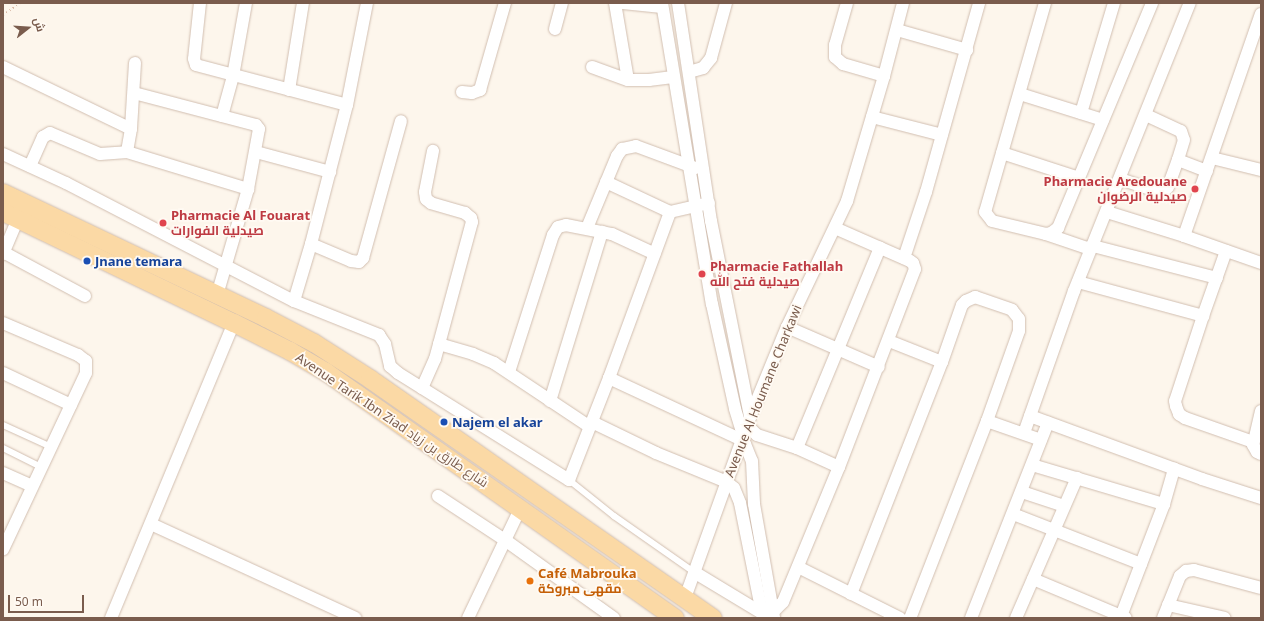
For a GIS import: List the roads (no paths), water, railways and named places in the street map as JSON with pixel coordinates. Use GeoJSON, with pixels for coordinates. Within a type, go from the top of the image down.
{"type":"FeatureCollection","features":[{"type":"Feature","properties":{"kind":"main road","name":"Avenue Tarik Ibn Ziad شارع طارق بن زياد"},"geometry":{"type":"LineString","coordinates":[[3,193],[286,328],[347,364],[678,609]]}},
{"type":"Feature","properties":{"kind":"main road","name":"Avenue Tarik Ibn Ziad شارع طارق بن زياد"},"geometry":{"type":"LineString","coordinates":[[11,216],[290,351],[326,372],[520,509],[678,609],[714,618]]}},
{"type":"Feature","properties":{"kind":"street"},"geometry":{"type":"LineString","coordinates":[[200,3],[194,63],[233,76],[347,105]]}},
{"type":"Feature","properties":{"kind":"street"},"geometry":{"type":"LineString","coordinates":[[222,116],[233,76],[246,3]]}},
{"type":"Feature","properties":{"kind":"street"},"geometry":{"type":"LineString","coordinates":[[289,90],[303,3]]}},
{"type":"Feature","properties":{"kind":"street"},"geometry":{"type":"LineString","coordinates":[[294,301],[311,244],[347,105],[367,3]]}},
{"type":"Feature","properties":{"kind":"street"},"geometry":{"type":"LineString","coordinates":[[462,92],[472,93],[480,90],[505,3]]}},
{"type":"Feature","properties":{"kind":"street"},"geometry":{"type":"LineString","coordinates":[[555,29],[562,3]]}},
{"type":"Feature","properties":{"kind":"street"},"geometry":{"type":"LineString","coordinates":[[615,3],[628,80]]}},
{"type":"Feature","properties":{"kind":"street"},"geometry":{"type":"LineString","coordinates":[[623,3],[662,5],[712,304],[735,409],[745,430]]}},
{"type":"Feature","properties":{"kind":"street"},"geometry":{"type":"LineString","coordinates":[[678,3],[748,449],[752,461],[754,504],[770,614]]}},
{"type":"Feature","properties":{"kind":"street"},"geometry":{"type":"LineString","coordinates":[[689,72],[703,68],[711,58],[726,3]]}},
{"type":"Feature","properties":{"kind":"street"},"geometry":{"type":"LineString","coordinates":[[847,3],[835,45],[835,57],[843,64],[884,76]]}},
{"type":"Feature","properties":{"kind":"street","name":"Avenue Al Houmane Charkawi"},"geometry":{"type":"LineString","coordinates":[[678,609],[694,572],[745,430],[788,327],[847,201],[884,76],[903,3]]}},
{"type":"Feature","properties":{"kind":"street"},"geometry":{"type":"LineString","coordinates":[[904,258],[967,50],[979,3]]}},
{"type":"Feature","properties":{"kind":"street"},"geometry":{"type":"LineString","coordinates":[[1045,3],[1020,94],[985,208],[986,216],[992,221],[1046,234],[1087,248],[1093,246],[1217,278]]}},
{"type":"Feature","properties":{"kind":"street"},"geometry":{"type":"LineString","coordinates":[[1081,113],[1114,3]]}},
{"type":"Feature","properties":{"kind":"street"},"geometry":{"type":"LineString","coordinates":[[1046,234],[1058,228],[1152,3]]}},
{"type":"Feature","properties":{"kind":"street"},"geometry":{"type":"LineString","coordinates":[[1024,433],[1078,282],[1146,116],[1190,3]]}},
{"type":"Feature","properties":{"kind":"street"},"geometry":{"type":"LineString","coordinates":[[1184,236],[1212,158],[1256,49],[1261,14]]}},
{"type":"Feature","properties":{"kind":"street"},"geometry":{"type":"LineString","coordinates":[[897,30],[967,50]]}},
{"type":"Feature","properties":{"kind":"street"},"geometry":{"type":"LineString","coordinates":[[127,152],[131,129],[135,63]]}},
{"type":"Feature","properties":{"kind":"street"},"geometry":{"type":"LineString","coordinates":[[592,67],[628,80],[649,80],[673,77]]}},
{"type":"Feature","properties":{"kind":"street"},"geometry":{"type":"LineString","coordinates":[[3,68],[131,129]]}},
{"type":"Feature","properties":{"kind":"street"},"geometry":{"type":"LineString","coordinates":[[134,93],[222,116],[258,127],[260,131],[248,189],[217,295]]}},
{"type":"Feature","properties":{"kind":"street"},"geometry":{"type":"LineString","coordinates":[[1020,94],[1104,120]]}},
{"type":"Feature","properties":{"kind":"street"},"geometry":{"type":"LineString","coordinates":[[1120,179],[1162,193],[1168,187],[1184,140],[1181,131],[1146,116]]}},
{"type":"Feature","properties":{"kind":"street"},"geometry":{"type":"LineString","coordinates":[[872,117],[942,135]]}},
{"type":"Feature","properties":{"kind":"street"},"geometry":{"type":"LineString","coordinates":[[311,244],[351,261],[359,262],[363,258],[401,121]]}},
{"type":"Feature","properties":{"kind":"street"},"geometry":{"type":"LineString","coordinates":[[30,166],[42,137],[50,133],[100,154],[127,152],[248,189]]}},
{"type":"Feature","properties":{"kind":"street"},"geometry":{"type":"LineString","coordinates":[[587,228],[617,156],[627,147],[636,146],[704,171]]}},
{"type":"Feature","properties":{"kind":"street"},"geometry":{"type":"LineString","coordinates":[[422,388],[430,372],[439,344],[472,222],[469,216],[465,213],[431,203],[426,199],[425,192],[433,151]]}},
{"type":"Feature","properties":{"kind":"street"},"geometry":{"type":"LineString","coordinates":[[256,152],[330,172]]}},
{"type":"Feature","properties":{"kind":"street"},"geometry":{"type":"LineString","coordinates":[[1002,153],[1079,178]]}},
{"type":"Feature","properties":{"kind":"street"},"geometry":{"type":"LineString","coordinates":[[3,154],[30,166],[226,265],[294,301],[380,336],[385,344],[389,362],[393,370],[568,480],[609,378],[670,212]]}},
{"type":"Feature","properties":{"kind":"street"},"geometry":{"type":"LineString","coordinates":[[1212,158],[1261,170]]}},
{"type":"Feature","properties":{"kind":"street"},"geometry":{"type":"LineString","coordinates":[[1178,160],[1207,171]]}},
{"type":"Feature","properties":{"kind":"street"},"geometry":{"type":"LineString","coordinates":[[606,182],[670,212],[709,203]]}},
{"type":"Feature","properties":{"kind":"street"},"geometry":{"type":"LineString","coordinates":[[1107,212],[1184,236],[1261,264]]}},
{"type":"Feature","properties":{"kind":"street"},"geometry":{"type":"LineString","coordinates":[[11,216],[3,253],[85,296]]}},
{"type":"Feature","properties":{"kind":"street"},"geometry":{"type":"LineString","coordinates":[[509,372],[555,231],[562,225],[587,228],[618,236],[655,254]]}},
{"type":"Feature","properties":{"kind":"street"},"geometry":{"type":"LineString","coordinates":[[770,614],[783,602],[798,567],[915,274],[913,263],[835,228]]}},
{"type":"Feature","properties":{"kind":"street"},"geometry":{"type":"LineString","coordinates":[[550,401],[602,232]]}},
{"type":"Feature","properties":{"kind":"street"},"geometry":{"type":"LineString","coordinates":[[797,448],[880,248]]}},
{"type":"Feature","properties":{"kind":"street"},"geometry":{"type":"LineString","coordinates":[[1226,251],[1177,396],[1176,406],[1179,414],[1185,418],[1253,442]]}},
{"type":"Feature","properties":{"kind":"street"},"geometry":{"type":"LineString","coordinates":[[1078,282],[1203,316]]}},
{"type":"Feature","properties":{"kind":"street"},"geometry":{"type":"LineString","coordinates":[[851,594],[942,362],[962,305],[966,301],[975,298],[1012,310],[1017,314],[1020,324],[1019,331],[987,421],[910,618]]}},
{"type":"Feature","properties":{"kind":"street"},"geometry":{"type":"LineString","coordinates":[[3,323],[78,355],[86,361],[86,373],[3,549]]}},
{"type":"Feature","properties":{"kind":"street"},"geometry":{"type":"LineString","coordinates":[[111,618],[186,435],[234,323]]}},
{"type":"Feature","properties":{"kind":"street"},"geometry":{"type":"LineString","coordinates":[[788,327],[879,367]]}},
{"type":"Feature","properties":{"kind":"street"},"geometry":{"type":"LineString","coordinates":[[889,341],[942,362]]}},
{"type":"Feature","properties":{"kind":"street"},"geometry":{"type":"LineString","coordinates":[[439,344],[494,363],[550,401],[591,424],[727,482],[734,488],[740,503],[770,614]]}},
{"type":"Feature","properties":{"kind":"street"},"geometry":{"type":"LineString","coordinates":[[3,374],[71,405]]}},
{"type":"Feature","properties":{"kind":"street"},"geometry":{"type":"LineString","coordinates":[[609,378],[757,435],[797,448],[839,467]]}},
{"type":"Feature","properties":{"kind":"street"},"geometry":{"type":"LineString","coordinates":[[1261,411],[1253,442],[1254,449],[1261,454]]}},
{"type":"Feature","properties":{"kind":"street"},"geometry":{"type":"LineString","coordinates":[[1030,416],[1261,498]]}},
{"type":"Feature","properties":{"kind":"street"},"geometry":{"type":"LineString","coordinates":[[987,421],[1042,440]]}},
{"type":"Feature","properties":{"kind":"street"},"geometry":{"type":"LineString","coordinates":[[971,618],[1048,423]]}},
{"type":"Feature","properties":{"kind":"street"},"geometry":{"type":"LineString","coordinates":[[1032,465],[1164,504]]}},
{"type":"Feature","properties":{"kind":"street"},"geometry":{"type":"LineString","coordinates":[[1033,579],[1124,617],[1141,564],[1164,504],[1174,468]]}},
{"type":"Feature","properties":{"kind":"street"},"geometry":{"type":"LineString","coordinates":[[3,473],[32,486]]}},
{"type":"Feature","properties":{"kind":"street"},"geometry":{"type":"LineString","coordinates":[[1016,618],[1076,478]]}},
{"type":"Feature","properties":{"kind":"street"},"geometry":{"type":"LineString","coordinates":[[1022,492],[1064,506]]}},
{"type":"Feature","properties":{"kind":"street"},"geometry":{"type":"LineString","coordinates":[[438,496],[505,540],[614,618]]}},
{"type":"Feature","properties":{"kind":"street"},"geometry":{"type":"LineString","coordinates":[[468,618],[520,509]]}},
{"type":"Feature","properties":{"kind":"street"},"geometry":{"type":"LineString","coordinates":[[1013,514],[1141,564]]}},
{"type":"Feature","properties":{"kind":"street"},"geometry":{"type":"LineString","coordinates":[[150,524],[355,618]]}},
{"type":"Feature","properties":{"kind":"street"},"geometry":{"type":"LineString","coordinates":[[798,567],[900,618]]}},
{"type":"Feature","properties":{"kind":"street"},"geometry":{"type":"LineString","coordinates":[[1163,618],[1180,576],[1190,570],[1261,588]]}},
{"type":"Feature","properties":{"kind":"street"},"geometry":{"type":"LineString","coordinates":[[694,572],[770,614]]}},
{"type":"Feature","properties":{"kind":"street"},"geometry":{"type":"LineString","coordinates":[[1168,605],[1225,618]]}},
{"type":"Feature","properties":{"kind":"lane"},"geometry":{"type":"LineString","coordinates":[[3,425],[51,447]]}},
{"type":"Feature","properties":{"kind":"lane"},"geometry":{"type":"LineString","coordinates":[[3,448],[41,467]]}},
{"type":"Feature","properties":{"kind":"lane"},"geometry":{"type":"LineString","coordinates":[[568,480],[614,516],[694,572]]}},
{"type":"Feature","properties":{"kind":"place","name":"Pharmacie Aredouane صيدلية الرضوان"},"geometry":{"type":"Point","coordinates":[1195,189]}},
{"type":"Feature","properties":{"kind":"place","name":"Pharmacie Al Fouarat صيدلية الفوارات"},"geometry":{"type":"Point","coordinates":[163,223]}},
{"type":"Feature","properties":{"kind":"place","name":"Jnane temara"},"geometry":{"type":"Point","coordinates":[87,261]}},
{"type":"Feature","properties":{"kind":"place","name":"Pharmacie Fathallah صيدلية فتح الله"},"geometry":{"type":"Point","coordinates":[702,274]}},
{"type":"Feature","properties":{"kind":"place","name":"Najem el akar"},"geometry":{"type":"Point","coordinates":[444,422]}},
{"type":"Feature","properties":{"kind":"place","name":"Café Mabrouka مقهى مبروكة"},"geometry":{"type":"Point","coordinates":[530,581]}}]}
